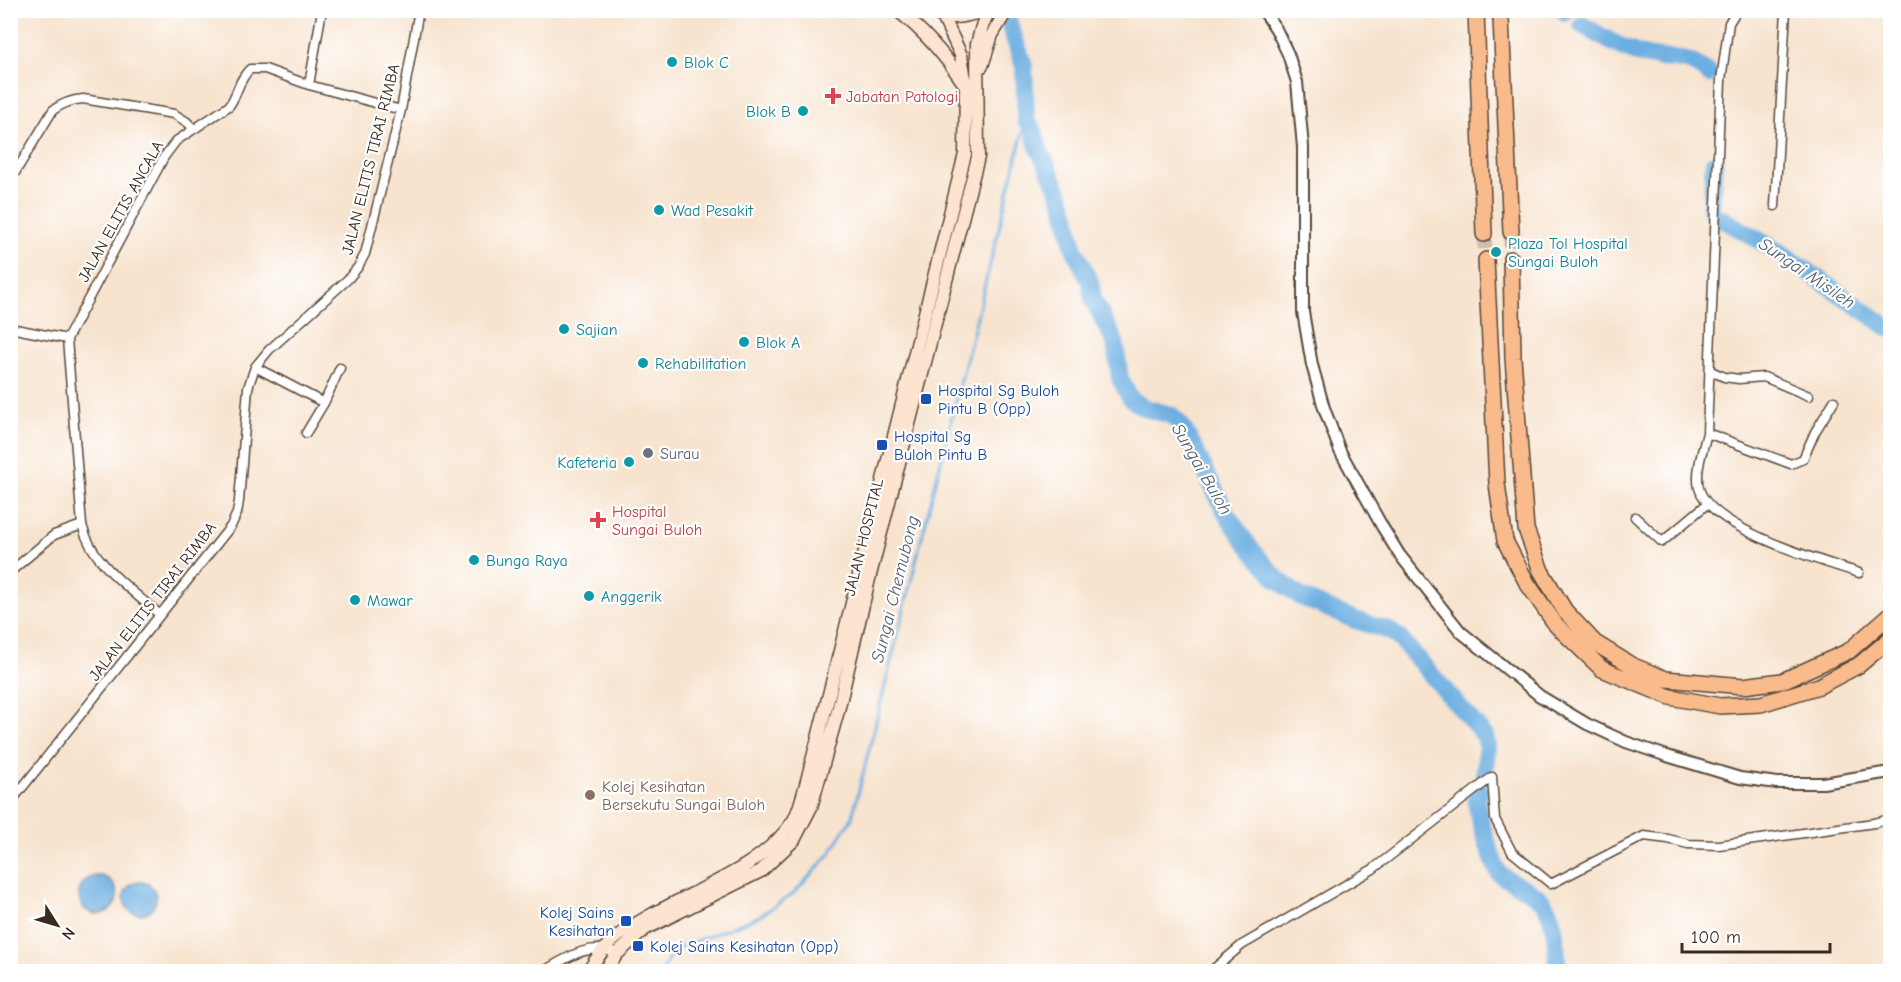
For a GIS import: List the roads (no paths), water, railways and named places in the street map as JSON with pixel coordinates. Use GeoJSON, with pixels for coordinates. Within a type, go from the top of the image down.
{"type":"FeatureCollection","features":[{"type":"Feature","properties":{"kind":"highway"},"geometry":{"type":"LineString","coordinates":[[1476,10],[1484,234]]}},
{"type":"Feature","properties":{"kind":"highway"},"geometry":{"type":"LineString","coordinates":[[1498,10],[1501,19],[1511,232]]}},
{"type":"Feature","properties":{"kind":"highway"},"geometry":{"type":"LineString","coordinates":[[1479,107],[1505,107]]}},
{"type":"Feature","properties":{"kind":"highway"},"geometry":{"type":"LineString","coordinates":[[1486,260],[1497,484],[1505,541],[1527,584],[1556,625],[1602,669],[1670,698],[1720,706],[1761,704],[1820,686],[1860,664],[1890,639]]}},
{"type":"Feature","properties":{"kind":"highway"},"geometry":{"type":"LineString","coordinates":[[1511,260],[1513,358],[1526,529],[1541,571],[1565,611],[1595,643],[1631,665],[1666,679],[1743,686],[1782,681],[1848,651],[1890,615]]}},
{"type":"Feature","properties":{"kind":"main road"},"geometry":{"type":"LineString","coordinates":[[897,10],[916,25],[972,86],[992,35],[1007,10]]}},
{"type":"Feature","properties":{"kind":"main road"},"geometry":{"type":"LineString","coordinates":[[928,10],[943,17],[972,15],[983,10]]}},
{"type":"Feature","properties":{"kind":"main road","name":"JALAN HOSPITAL"},"geometry":{"type":"LineString","coordinates":[[588,972],[612,951],[645,929],[761,871],[794,840],[811,807],[838,711],[869,579],[978,157],[972,86],[977,44],[989,10]]}},
{"type":"Feature","properties":{"kind":"main road","name":"JALAN HOSPITAL"},"geometry":{"type":"LineString","coordinates":[[943,17],[961,55],[972,86]]}},
{"type":"Feature","properties":{"kind":"main road","name":"JALAN HOSPITAL"},"geometry":{"type":"LineString","coordinates":[[604,972],[612,951]]}},
{"type":"Feature","properties":{"kind":"street"},"geometry":{"type":"LineString","coordinates":[[309,85],[322,10]]}},
{"type":"Feature","properties":{"kind":"street","name":"JALAN ELITIS TIRAI RIMBA"},"geometry":{"type":"LineString","coordinates":[[10,803],[222,537],[237,513],[248,388],[255,367],[268,350],[348,279],[365,254],[401,110],[419,10]]}},
{"type":"Feature","properties":{"kind":"street"},"geometry":{"type":"LineString","coordinates":[[1263,10],[1276,29],[1288,54],[1297,82],[1303,147],[1303,312],[1312,365],[1324,408],[1340,451],[1383,528],[1399,554],[1461,632],[1540,696],[1587,724],[1626,742],[1667,756],[1740,778],[1777,783],[1823,783],[1890,772]]}},
{"type":"Feature","properties":{"kind":"street"},"geometry":{"type":"LineString","coordinates":[[1737,10],[1730,23],[1721,80],[1707,433],[1700,468],[1699,488],[1707,504],[1753,534],[1783,548],[1859,573]]}},
{"type":"Feature","properties":{"kind":"street"},"geometry":{"type":"LineString","coordinates":[[1775,206],[1786,10]]}},
{"type":"Feature","properties":{"kind":"street","name":"JALAN ELITIS ANCALA"},"geometry":{"type":"LineString","coordinates":[[67,339],[164,158],[176,141],[229,106],[243,75],[250,69],[265,69],[309,85],[401,110]]}},
{"type":"Feature","properties":{"kind":"street"},"geometry":{"type":"LineString","coordinates":[[10,181],[53,110],[62,103],[72,100],[83,99],[174,114],[194,129]]}},
{"type":"Feature","properties":{"kind":"street"},"geometry":{"type":"LineString","coordinates":[[10,328],[67,339],[82,525],[86,538],[95,555],[160,615]]}},
{"type":"Feature","properties":{"kind":"street"},"geometry":{"type":"LineString","coordinates":[[255,367],[324,403]]}},
{"type":"Feature","properties":{"kind":"street"},"geometry":{"type":"LineString","coordinates":[[306,433],[324,403],[340,368]]}},
{"type":"Feature","properties":{"kind":"street"},"geometry":{"type":"LineString","coordinates":[[1709,370],[1724,377],[1764,377],[1809,396]]}},
{"type":"Feature","properties":{"kind":"street"},"geometry":{"type":"LineString","coordinates":[[1707,433],[1791,464],[1803,459],[1815,432],[1834,401]]}},
{"type":"Feature","properties":{"kind":"street"},"geometry":{"type":"LineString","coordinates":[[1635,517],[1662,542],[1707,504]]}},
{"type":"Feature","properties":{"kind":"street"},"geometry":{"type":"LineString","coordinates":[[10,572],[54,536],[82,525]]}},
{"type":"Feature","properties":{"kind":"street"},"geometry":{"type":"LineString","coordinates":[[1210,972],[1242,945],[1374,869],[1492,777],[1495,819],[1512,852],[1551,884],[1644,836],[1688,844],[1719,845],[1890,819]]}},
{"type":"Feature","properties":{"kind":"street"},"geometry":{"type":"LineString","coordinates":[[542,972],[577,952],[612,951]]}},
{"type":"Feature","properties":{"kind":"water"},"geometry":{"type":"Polygon","coordinates":[[[98,876],[112,881],[117,895],[112,909],[98,914],[84,909],[79,895],[84,881],[98,876]]]}},
{"type":"Feature","properties":{"kind":"water"},"geometry":{"type":"Polygon","coordinates":[[[140,882],[151,887],[156,898],[151,909],[140,914],[129,909],[124,898],[129,887],[140,882]]]}},
{"type":"Feature","properties":{"kind":"waterway","name":"Sungai Buloh"},"geometry":{"type":"LineString","coordinates":[[1007,17],[1024,66],[1026,120],[1034,131],[1038,147],[1058,189],[1074,248],[1090,282],[1093,300],[1115,342],[1120,379],[1131,399],[1145,408],[1171,415],[1180,424],[1227,515],[1251,549],[1277,579],[1301,597],[1355,620],[1390,631],[1400,639],[1485,736],[1487,745],[1485,775]]}},
{"type":"Feature","properties":{"kind":"waterway","name":"Sungai Misileh"},"geometry":{"type":"LineString","coordinates":[[1582,25],[1632,51],[1650,57],[1684,60],[1709,74]]}},
{"type":"Feature","properties":{"kind":"waterway","name":"Sungai Chemubong"},"geometry":{"type":"LineString","coordinates":[[662,972],[673,950],[758,917],[794,893],[829,855],[852,818],[1026,120]]}},
{"type":"Feature","properties":{"kind":"waterway","name":"Sungai Misileh"},"geometry":{"type":"LineString","coordinates":[[1711,209],[1714,163]]}},
{"type":"Feature","properties":{"kind":"waterway","name":"Sungai Misileh"},"geometry":{"type":"LineString","coordinates":[[1721,218],[1786,256],[1890,329]]}},
{"type":"Feature","properties":{"kind":"waterway","name":"Sungai Buloh"},"geometry":{"type":"LineString","coordinates":[[1480,791],[1476,804],[1497,869],[1505,878],[1537,896],[1547,908],[1554,931],[1558,972]]}},
{"type":"Feature","properties":{"kind":"tunnel"},"geometry":{"type":"LineString","coordinates":[[1511,232],[1511,259]]}},
{"type":"Feature","properties":{"kind":"tunnel"},"geometry":{"type":"LineString","coordinates":[[1484,234],[1486,260]]}},
{"type":"Feature","properties":{"kind":"place","name":"Blok C"},"geometry":{"type":"Point","coordinates":[672,62]}},
{"type":"Feature","properties":{"kind":"place","name":"Jabatan Patologi"},"geometry":{"type":"Point","coordinates":[833,96]}},
{"type":"Feature","properties":{"kind":"place","name":"Blok B"},"geometry":{"type":"Point","coordinates":[803,111]}},
{"type":"Feature","properties":{"kind":"place","name":"Wad Pesakit"},"geometry":{"type":"Point","coordinates":[659,210]}},
{"type":"Feature","properties":{"kind":"place","name":"Plaza Tol Hospital Sungai Buloh"},"geometry":{"type":"Point","coordinates":[1496,252]}},
{"type":"Feature","properties":{"kind":"place","name":"Sajian"},"geometry":{"type":"Point","coordinates":[564,329]}},
{"type":"Feature","properties":{"kind":"place","name":"Blok A"},"geometry":{"type":"Point","coordinates":[744,342]}},
{"type":"Feature","properties":{"kind":"place","name":"Rehabilitation"},"geometry":{"type":"Point","coordinates":[643,363]}},
{"type":"Feature","properties":{"kind":"place","name":"Hospital Sg Buloh Pintu B (Opp)"},"geometry":{"type":"Point","coordinates":[926,399]}},
{"type":"Feature","properties":{"kind":"place","name":"Hospital Sg Buloh Pintu B"},"geometry":{"type":"Point","coordinates":[882,445]}},
{"type":"Feature","properties":{"kind":"place","name":"Surau"},"geometry":{"type":"Point","coordinates":[648,453]}},
{"type":"Feature","properties":{"kind":"place","name":"Kafeteria"},"geometry":{"type":"Point","coordinates":[629,462]}},
{"type":"Feature","properties":{"kind":"place","name":"Hospital Sungai Buloh"},"geometry":{"type":"Point","coordinates":[598,520]}},
{"type":"Feature","properties":{"kind":"place","name":"Bunga Raya"},"geometry":{"type":"Point","coordinates":[474,560]}},
{"type":"Feature","properties":{"kind":"place","name":"Anggerik"},"geometry":{"type":"Point","coordinates":[589,596]}},
{"type":"Feature","properties":{"kind":"place","name":"Mawar"},"geometry":{"type":"Point","coordinates":[355,600]}},
{"type":"Feature","properties":{"kind":"place","name":"Kolej Kesihatan Bersekutu Sungai Buloh"},"geometry":{"type":"Point","coordinates":[590,795]}},
{"type":"Feature","properties":{"kind":"place","name":"Kolej Sains Kesihatan"},"geometry":{"type":"Point","coordinates":[626,921]}},
{"type":"Feature","properties":{"kind":"place","name":"Kolej Sains Kesihatan (Opp)"},"geometry":{"type":"Point","coordinates":[638,946]}}]}
